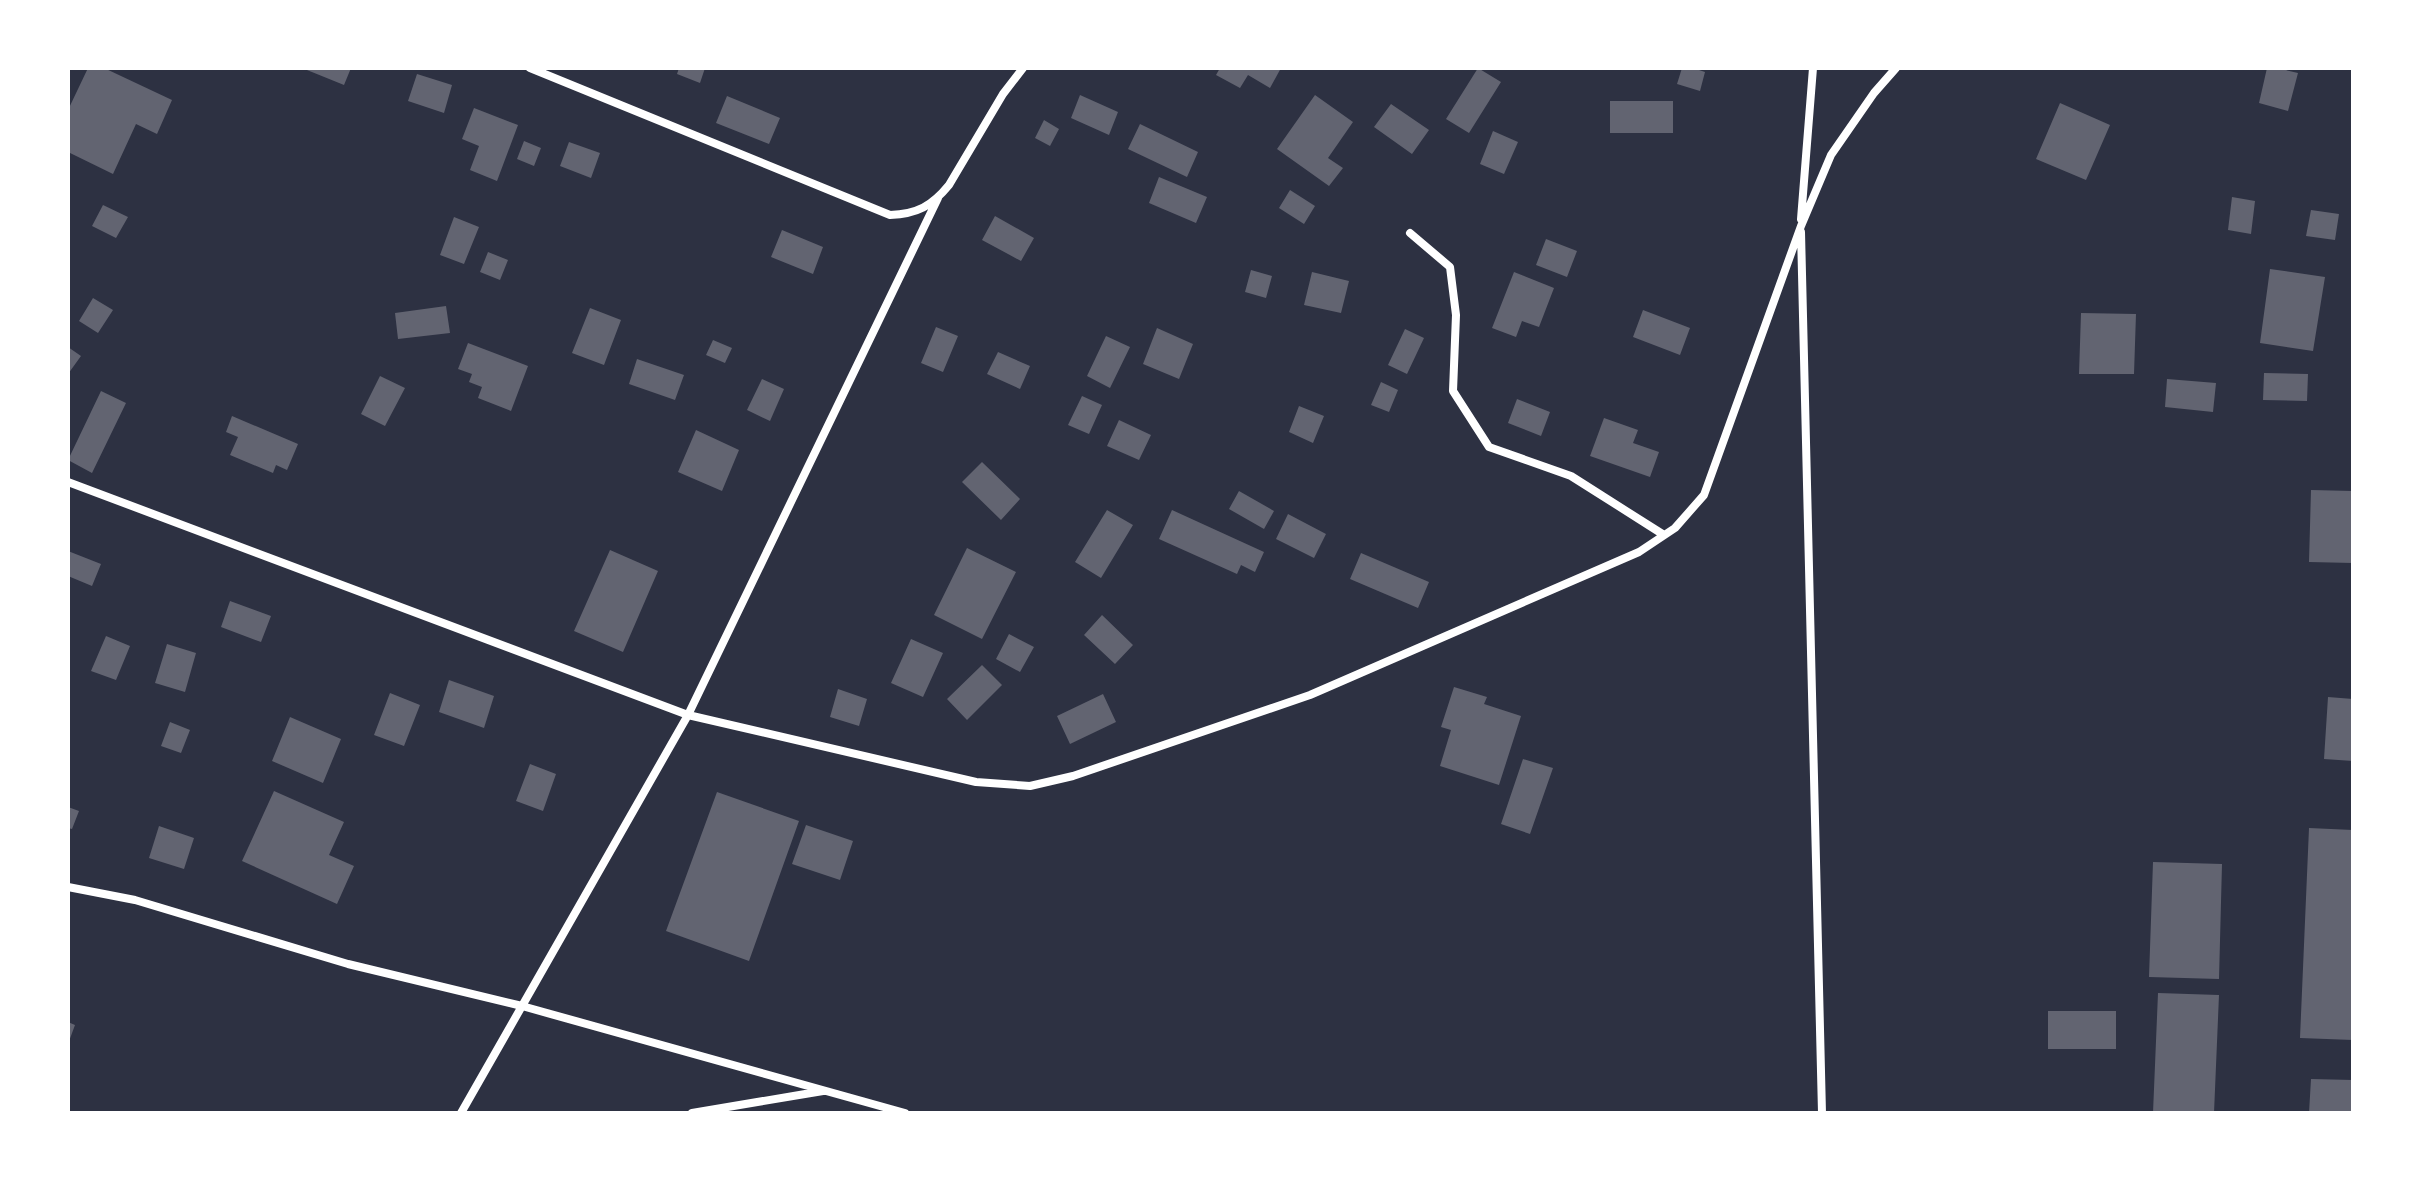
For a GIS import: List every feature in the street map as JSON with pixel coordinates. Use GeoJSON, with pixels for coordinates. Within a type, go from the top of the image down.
{"type":"FeatureCollection","features":[{"type":"Feature","properties":{"kind":"street"},"geometry":{"type":"LineString","coordinates":[[530,68],[890,215],[909,214],[938,198],[949,185],[1003,94],[1023,68]]}},
{"type":"Feature","properties":{"kind":"street"},"geometry":{"type":"LineString","coordinates":[[1813,68],[1801,226],[1822,1113]]}},
{"type":"Feature","properties":{"kind":"street"},"geometry":{"type":"LineString","coordinates":[[68,482],[688,715],[976,782],[1030,786],[1073,776],[1310,695],[1639,552],[1675,528],[1704,495],[1801,226],[1831,155],[1874,93],[1896,68]]}},
{"type":"Feature","properties":{"kind":"street"},"geometry":{"type":"LineString","coordinates":[[461,1113],[688,715],[938,198]]}},
{"type":"Feature","properties":{"kind":"street"},"geometry":{"type":"LineString","coordinates":[[1410,233],[1450,267],[1456,315],[1453,391],[1489,447],[1571,476],[1664,535]]}},
{"type":"Feature","properties":{"kind":"street"},"geometry":{"type":"LineString","coordinates":[[68,887],[135,900],[348,964],[522,1006],[905,1113]]}},
{"type":"Feature","properties":{"kind":"street"},"geometry":{"type":"LineString","coordinates":[[692,1113],[828,1090]]}},
{"type":"Feature","properties":{"kind":"building"},"geometry":{"type":"Polygon","coordinates":[[[88,68],[104,68],[172,100],[157,134],[136,124],[113,174],[68,152],[68,110],[88,68]]]}},
{"type":"Feature","properties":{"kind":"building"},"geometry":{"type":"Polygon","coordinates":[[[302,68],[351,68],[344,85],[302,68]]]}},
{"type":"Feature","properties":{"kind":"building"},"geometry":{"type":"Polygon","coordinates":[[[679,68],[705,68],[700,83],[677,74],[679,68]]]}},
{"type":"Feature","properties":{"kind":"building"},"geometry":{"type":"Polygon","coordinates":[[[1220,68],[1281,68],[1270,88],[1248,75],[1240,88],[1216,75],[1220,68]]]}},
{"type":"Feature","properties":{"kind":"building"},"geometry":{"type":"Polygon","coordinates":[[[1478,68],[1501,82],[1469,133],[1446,119],[1478,68]]]}},
{"type":"Feature","properties":{"kind":"building"},"geometry":{"type":"Polygon","coordinates":[[[1682,68],[1705,72],[1700,91],[1677,84],[1682,68]]]}},
{"type":"Feature","properties":{"kind":"building"},"geometry":{"type":"Polygon","coordinates":[[[2267,68],[2298,73],[2288,111],[2259,103],[2267,68]]]}},
{"type":"Feature","properties":{"kind":"building"},"geometry":{"type":"Polygon","coordinates":[[[417,74],[452,85],[444,113],[408,101],[417,74]]]}},
{"type":"Feature","properties":{"kind":"building"},"geometry":{"type":"Polygon","coordinates":[[[1080,95],[1118,112],[1109,135],[1071,118],[1080,95]]]}},
{"type":"Feature","properties":{"kind":"building"},"geometry":{"type":"Polygon","coordinates":[[[1315,95],[1353,122],[1328,158],[1343,168],[1329,186],[1277,149],[1315,95]]]}},
{"type":"Feature","properties":{"kind":"building"},"geometry":{"type":"Polygon","coordinates":[[[727,96],[780,118],[769,144],[716,123],[727,96]]]}},
{"type":"Feature","properties":{"kind":"building"},"geometry":{"type":"Polygon","coordinates":[[[1610,101],[1673,101],[1673,133],[1610,133],[1610,101]]]}},
{"type":"Feature","properties":{"kind":"building"},"geometry":{"type":"Polygon","coordinates":[[[2060,103],[2110,125],[2086,180],[2036,159],[2060,103]]]}},
{"type":"Feature","properties":{"kind":"building"},"geometry":{"type":"Polygon","coordinates":[[[1391,104],[1429,130],[1412,154],[1374,127],[1391,104]]]}},
{"type":"Feature","properties":{"kind":"building"},"geometry":{"type":"Polygon","coordinates":[[[474,108],[518,125],[497,181],[470,170],[479,146],[462,139],[474,108]]]}},
{"type":"Feature","properties":{"kind":"building"},"geometry":{"type":"Polygon","coordinates":[[[1044,120],[1059,129],[1050,146],[1035,138],[1044,120]]]}},
{"type":"Feature","properties":{"kind":"building"},"geometry":{"type":"Polygon","coordinates":[[[1140,124],[1198,152],[1187,177],[1128,149],[1140,124]]]}},
{"type":"Feature","properties":{"kind":"building"},"geometry":{"type":"Polygon","coordinates":[[[1493,131],[1518,142],[1504,174],[1480,164],[1493,131]]]}},
{"type":"Feature","properties":{"kind":"building"},"geometry":{"type":"Polygon","coordinates":[[[524,141],[541,148],[534,166],[517,159],[524,141]]]}},
{"type":"Feature","properties":{"kind":"building"},"geometry":{"type":"Polygon","coordinates":[[[569,142],[600,153],[591,178],[560,166],[569,142]]]}},
{"type":"Feature","properties":{"kind":"building"},"geometry":{"type":"Polygon","coordinates":[[[1159,177],[1207,197],[1196,223],[1149,203],[1159,177]]]}},
{"type":"Feature","properties":{"kind":"building"},"geometry":{"type":"Polygon","coordinates":[[[1290,190],[1315,206],[1304,224],[1279,208],[1290,190]]]}},
{"type":"Feature","properties":{"kind":"building"},"geometry":{"type":"Polygon","coordinates":[[[2232,197],[2255,201],[2251,234],[2228,230],[2232,197]]]}},
{"type":"Feature","properties":{"kind":"building"},"geometry":{"type":"Polygon","coordinates":[[[103,205],[128,217],[116,238],[92,226],[103,205]]]}},
{"type":"Feature","properties":{"kind":"building"},"geometry":{"type":"Polygon","coordinates":[[[2311,210],[2339,214],[2335,240],[2306,236],[2311,210]]]}},
{"type":"Feature","properties":{"kind":"building"},"geometry":{"type":"Polygon","coordinates":[[[995,216],[1034,238],[1021,261],[982,240],[995,216]]]}},
{"type":"Feature","properties":{"kind":"building"},"geometry":{"type":"Polygon","coordinates":[[[454,217],[479,227],[464,264],[440,255],[454,217]]]}},
{"type":"Feature","properties":{"kind":"building"},"geometry":{"type":"Polygon","coordinates":[[[782,230],[823,247],[813,274],[771,257],[782,230]]]}},
{"type":"Feature","properties":{"kind":"building"},"geometry":{"type":"Polygon","coordinates":[[[1546,239],[1577,251],[1567,277],[1536,265],[1546,239]]]}},
{"type":"Feature","properties":{"kind":"building"},"geometry":{"type":"Polygon","coordinates":[[[488,252],[508,260],[500,280],[480,272],[488,252]]]}},
{"type":"Feature","properties":{"kind":"building"},"geometry":{"type":"Polygon","coordinates":[[[2270,269],[2325,277],[2313,351],[2260,343],[2270,269]]]}},
{"type":"Feature","properties":{"kind":"building"},"geometry":{"type":"Polygon","coordinates":[[[1251,270],[1272,276],[1266,298],[1245,292],[1251,270]]]}},
{"type":"Feature","properties":{"kind":"building"},"geometry":{"type":"Polygon","coordinates":[[[1312,272],[1349,281],[1341,313],[1304,305],[1312,272]]]}},
{"type":"Feature","properties":{"kind":"building"},"geometry":{"type":"Polygon","coordinates":[[[1514,272],[1554,288],[1539,327],[1522,321],[1516,337],[1492,328],[1514,272]]]}},
{"type":"Feature","properties":{"kind":"building"},"geometry":{"type":"Polygon","coordinates":[[[93,298],[113,310],[98,333],[79,321],[93,298]]]}},
{"type":"Feature","properties":{"kind":"building"},"geometry":{"type":"Polygon","coordinates":[[[446,306],[450,333],[398,339],[395,313],[446,306]]]}},
{"type":"Feature","properties":{"kind":"building"},"geometry":{"type":"Polygon","coordinates":[[[590,308],[621,320],[604,365],[572,353],[590,308]]]}},
{"type":"Feature","properties":{"kind":"building"},"geometry":{"type":"Polygon","coordinates":[[[1643,310],[1690,328],[1680,355],[1633,337],[1643,310]]]}},
{"type":"Feature","properties":{"kind":"building"},"geometry":{"type":"Polygon","coordinates":[[[2081,313],[2136,314],[2134,374],[2079,374],[2081,313]]]}},
{"type":"Feature","properties":{"kind":"building"},"geometry":{"type":"Polygon","coordinates":[[[936,327],[958,336],[943,372],[921,363],[936,327]]]}},
{"type":"Feature","properties":{"kind":"building"},"geometry":{"type":"Polygon","coordinates":[[[1157,328],[1193,344],[1179,379],[1143,364],[1157,328]]]}},
{"type":"Feature","properties":{"kind":"building"},"geometry":{"type":"Polygon","coordinates":[[[1405,329],[1424,338],[1407,374],[1388,365],[1405,329]]]}},
{"type":"Feature","properties":{"kind":"building"},"geometry":{"type":"Polygon","coordinates":[[[1106,336],[1130,347],[1110,388],[1087,376],[1106,336]]]}},
{"type":"Feature","properties":{"kind":"building"},"geometry":{"type":"Polygon","coordinates":[[[713,340],[732,348],[725,363],[706,355],[713,340]]]}},
{"type":"Feature","properties":{"kind":"building"},"geometry":{"type":"Polygon","coordinates":[[[468,343],[528,366],[511,411],[478,398],[482,387],[469,382],[472,374],[458,369],[468,343]]]}},
{"type":"Feature","properties":{"kind":"building"},"geometry":{"type":"Polygon","coordinates":[[[68,347],[81,356],[68,374],[68,347]]]}},
{"type":"Feature","properties":{"kind":"building"},"geometry":{"type":"Polygon","coordinates":[[[998,352],[1030,366],[1020,389],[987,374],[998,352]]]}},
{"type":"Feature","properties":{"kind":"building"},"geometry":{"type":"Polygon","coordinates":[[[637,359],[684,375],[675,400],[629,384],[637,359]]]}},
{"type":"Feature","properties":{"kind":"building"},"geometry":{"type":"Polygon","coordinates":[[[2264,373],[2308,374],[2307,401],[2263,400],[2264,373]]]}},
{"type":"Feature","properties":{"kind":"building"},"geometry":{"type":"Polygon","coordinates":[[[380,376],[405,388],[385,426],[361,414],[380,376]]]}},
{"type":"Feature","properties":{"kind":"building"},"geometry":{"type":"Polygon","coordinates":[[[762,379],[784,389],[770,421],[747,410],[762,379]]]}},
{"type":"Feature","properties":{"kind":"building"},"geometry":{"type":"Polygon","coordinates":[[[2167,379],[2216,383],[2213,412],[2165,407],[2167,379]]]}},
{"type":"Feature","properties":{"kind":"building"},"geometry":{"type":"Polygon","coordinates":[[[1381,382],[1398,390],[1389,412],[1371,405],[1381,382]]]}},
{"type":"Feature","properties":{"kind":"building"},"geometry":{"type":"Polygon","coordinates":[[[101,391],[126,403],[92,473],[68,460],[101,391]]]}},
{"type":"Feature","properties":{"kind":"building"},"geometry":{"type":"Polygon","coordinates":[[[1082,396],[1102,405],[1089,434],[1068,425],[1082,396]]]}},
{"type":"Feature","properties":{"kind":"building"},"geometry":{"type":"Polygon","coordinates":[[[1517,399],[1550,412],[1541,436],[1508,423],[1517,399]]]}},
{"type":"Feature","properties":{"kind":"building"},"geometry":{"type":"Polygon","coordinates":[[[1299,406],[1324,416],[1313,443],[1289,432],[1299,406]]]}},
{"type":"Feature","properties":{"kind":"building"},"geometry":{"type":"Polygon","coordinates":[[[232,416],[298,444],[287,470],[276,465],[273,473],[230,455],[238,437],[226,432],[232,416]]]}},
{"type":"Feature","properties":{"kind":"building"},"geometry":{"type":"Polygon","coordinates":[[[1604,418],[1638,430],[1633,443],[1659,452],[1650,477],[1590,456],[1604,418]]]}},
{"type":"Feature","properties":{"kind":"building"},"geometry":{"type":"Polygon","coordinates":[[[1119,420],[1151,435],[1139,460],[1107,446],[1119,420]]]}},
{"type":"Feature","properties":{"kind":"building"},"geometry":{"type":"Polygon","coordinates":[[[696,430],[739,450],[722,491],[678,472],[696,430]]]}},
{"type":"Feature","properties":{"kind":"building"},"geometry":{"type":"Polygon","coordinates":[[[982,462],[1020,499],[1001,520],[962,482],[982,462]]]}},
{"type":"Feature","properties":{"kind":"building"},"geometry":{"type":"Polygon","coordinates":[[[2311,490],[2353,491],[2353,563],[2309,562],[2311,490]]]}},
{"type":"Feature","properties":{"kind":"building"},"geometry":{"type":"Polygon","coordinates":[[[1239,491],[1274,511],[1264,529],[1229,509],[1239,491]]]}},
{"type":"Feature","properties":{"kind":"building"},"geometry":{"type":"Polygon","coordinates":[[[1107,510],[1133,525],[1101,578],[1075,562],[1107,510]]]}},
{"type":"Feature","properties":{"kind":"building"},"geometry":{"type":"Polygon","coordinates":[[[1172,510],[1264,552],[1255,572],[1241,565],[1237,574],[1159,539],[1172,510]]]}},
{"type":"Feature","properties":{"kind":"building"},"geometry":{"type":"Polygon","coordinates":[[[1288,514],[1326,534],[1314,558],[1276,539],[1288,514]]]}},
{"type":"Feature","properties":{"kind":"building"},"geometry":{"type":"Polygon","coordinates":[[[967,548],[1016,572],[982,639],[934,615],[967,548]]]}},
{"type":"Feature","properties":{"kind":"building"},"geometry":{"type":"Polygon","coordinates":[[[610,550],[658,571],[623,652],[574,631],[610,550]]]}},
{"type":"Feature","properties":{"kind":"building"},"geometry":{"type":"Polygon","coordinates":[[[68,551],[101,564],[92,586],[68,576],[68,551]]]}},
{"type":"Feature","properties":{"kind":"building"},"geometry":{"type":"Polygon","coordinates":[[[1361,553],[1429,582],[1418,608],[1350,579],[1361,553]]]}},
{"type":"Feature","properties":{"kind":"building"},"geometry":{"type":"Polygon","coordinates":[[[230,601],[271,616],[261,642],[221,627],[230,601]]]}},
{"type":"Feature","properties":{"kind":"building"},"geometry":{"type":"Polygon","coordinates":[[[1102,615],[1133,645],[1115,664],[1084,635],[1102,615]]]}},
{"type":"Feature","properties":{"kind":"building"},"geometry":{"type":"Polygon","coordinates":[[[1009,634],[1034,647],[1020,672],[996,659],[1009,634]]]}},
{"type":"Feature","properties":{"kind":"building"},"geometry":{"type":"Polygon","coordinates":[[[106,636],[130,646],[116,680],[91,671],[106,636]]]}},
{"type":"Feature","properties":{"kind":"building"},"geometry":{"type":"Polygon","coordinates":[[[911,639],[943,653],[923,697],[891,683],[911,639]]]}},
{"type":"Feature","properties":{"kind":"building"},"geometry":{"type":"Polygon","coordinates":[[[167,644],[196,653],[185,692],[155,683],[167,644]]]}},
{"type":"Feature","properties":{"kind":"building"},"geometry":{"type":"Polygon","coordinates":[[[982,665],[1002,685],[967,720],[947,699],[982,665]]]}},
{"type":"Feature","properties":{"kind":"building"},"geometry":{"type":"Polygon","coordinates":[[[449,680],[494,696],[484,728],[439,712],[449,680]]]}},
{"type":"Feature","properties":{"kind":"building"},"geometry":{"type":"Polygon","coordinates":[[[1454,687],[1487,697],[1484,704],[1521,716],[1499,785],[1440,766],[1451,730],[1441,727],[1454,687]]]}},
{"type":"Feature","properties":{"kind":"building"},"geometry":{"type":"Polygon","coordinates":[[[838,689],[867,699],[859,726],[830,717],[838,689]]]}},
{"type":"Feature","properties":{"kind":"building"},"geometry":{"type":"Polygon","coordinates":[[[390,693],[420,705],[404,746],[374,735],[390,693]]]}},
{"type":"Feature","properties":{"kind":"building"},"geometry":{"type":"Polygon","coordinates":[[[1103,694],[1116,722],[1070,744],[1057,716],[1103,694]]]}},
{"type":"Feature","properties":{"kind":"building"},"geometry":{"type":"Polygon","coordinates":[[[2328,697],[2353,699],[2353,761],[2324,759],[2328,697]]]}},
{"type":"Feature","properties":{"kind":"building"},"geometry":{"type":"Polygon","coordinates":[[[290,717],[341,739],[323,783],[272,761],[290,717]]]}},
{"type":"Feature","properties":{"kind":"building"},"geometry":{"type":"Polygon","coordinates":[[[170,722],[190,730],[181,753],[161,746],[170,722]]]}},
{"type":"Feature","properties":{"kind":"building"},"geometry":{"type":"Polygon","coordinates":[[[1523,759],[1553,768],[1530,834],[1501,824],[1523,759]]]}},
{"type":"Feature","properties":{"kind":"building"},"geometry":{"type":"Polygon","coordinates":[[[530,764],[556,774],[543,811],[516,801],[530,764]]]}},
{"type":"Feature","properties":{"kind":"building"},"geometry":{"type":"Polygon","coordinates":[[[274,791],[344,822],[329,855],[354,866],[337,904],[242,861],[274,791]]]}},
{"type":"Feature","properties":{"kind":"building"},"geometry":{"type":"Polygon","coordinates":[[[717,792],[799,821],[749,961],[666,931],[717,792]]]}},
{"type":"Feature","properties":{"kind":"building"},"geometry":{"type":"Polygon","coordinates":[[[68,807],[79,811],[72,829],[68,828],[68,807]]]}},
{"type":"Feature","properties":{"kind":"building"},"geometry":{"type":"Polygon","coordinates":[[[806,825],[853,841],[840,880],[792,864],[806,825]]]}},
{"type":"Feature","properties":{"kind":"building"},"geometry":{"type":"Polygon","coordinates":[[[159,826],[194,838],[184,869],[149,858],[159,826]]]}},
{"type":"Feature","properties":{"kind":"building"},"geometry":{"type":"Polygon","coordinates":[[[2309,828],[2353,830],[2353,1040],[2300,1038],[2309,828]]]}},
{"type":"Feature","properties":{"kind":"building"},"geometry":{"type":"Polygon","coordinates":[[[2153,862],[2222,864],[2219,979],[2149,977],[2153,862]]]}},
{"type":"Feature","properties":{"kind":"building"},"geometry":{"type":"Polygon","coordinates":[[[2158,993],[2219,995],[2214,1113],[2153,1113],[2158,993]]]}},
{"type":"Feature","properties":{"kind":"building"},"geometry":{"type":"Polygon","coordinates":[[[2048,1011],[2116,1011],[2116,1049],[2048,1049],[2048,1011]]]}},
{"type":"Feature","properties":{"kind":"building"},"geometry":{"type":"Polygon","coordinates":[[[68,1022],[75,1025],[68,1044],[68,1022]]]}},
{"type":"Feature","properties":{"kind":"building"},"geometry":{"type":"Polygon","coordinates":[[[2311,1079],[2353,1080],[2353,1113],[2309,1113],[2311,1079]]]}}]}
